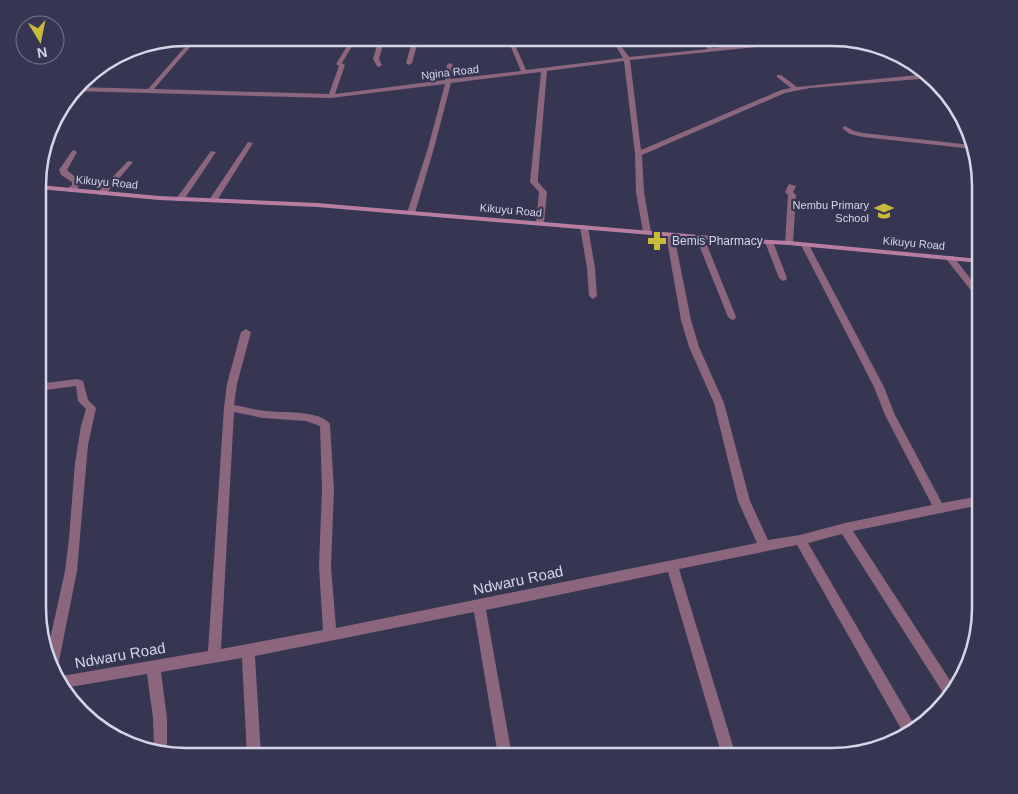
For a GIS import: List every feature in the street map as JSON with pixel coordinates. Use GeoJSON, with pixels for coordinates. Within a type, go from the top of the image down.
{"type":"FeatureCollection","features":[{"type":"Feature","properties":{"kind":"main road","name":"Kikuyu Road"},"geometry":{"type":"LineString","coordinates":[[46,188],[180,199],[317,205],[670,235],[790,243],[972,260]]}},
{"type":"Feature","properties":{"kind":"street"},"geometry":{"type":"LineString","coordinates":[[150,90],[188,46]]}},
{"type":"Feature","properties":{"kind":"street"},"geometry":{"type":"LineString","coordinates":[[330,96],[342,65],[339,64],[349,46]]}},
{"type":"Feature","properties":{"kind":"street"},"geometry":{"type":"LineString","coordinates":[[379,46],[377,54],[379,65]]}},
{"type":"Feature","properties":{"kind":"street"},"geometry":{"type":"LineString","coordinates":[[409,63],[414,46]]}},
{"type":"Feature","properties":{"kind":"street"},"geometry":{"type":"LineString","coordinates":[[513,46],[525,73]]}},
{"type":"Feature","properties":{"kind":"street"},"geometry":{"type":"LineString","coordinates":[[619,47],[627,59],[638,154],[640,192],[647,232]]}},
{"type":"Feature","properties":{"kind":"street"},"geometry":{"type":"LineString","coordinates":[[709,47],[712,50]]}},
{"type":"Feature","properties":{"kind":"street","name":"Ngina Road"},"geometry":{"type":"LineString","coordinates":[[86,89],[330,96],[627,59],[743,47]]}},
{"type":"Feature","properties":{"kind":"street"},"geometry":{"type":"LineString","coordinates":[[410,213],[431,148],[448,82],[450,64]]}},
{"type":"Feature","properties":{"kind":"street"},"geometry":{"type":"LineString","coordinates":[[540,223],[543,192],[534,182],[534,177],[544,70]]}},
{"type":"Feature","properties":{"kind":"street"},"geometry":{"type":"LineString","coordinates":[[779,76],[788,85],[796,88]]}},
{"type":"Feature","properties":{"kind":"street"},"geometry":{"type":"LineString","coordinates":[[638,154],[783,91],[796,88],[920,78]]}},
{"type":"Feature","properties":{"kind":"street"},"geometry":{"type":"LineString","coordinates":[[845,128],[863,135],[965,146]]}},
{"type":"Feature","properties":{"kind":"street"},"geometry":{"type":"LineString","coordinates":[[213,200],[250,143]]}},
{"type":"Feature","properties":{"kind":"street"},"geometry":{"type":"LineString","coordinates":[[70,190],[75,186],[76,181],[64,173],[63,170],[74,152]]}},
{"type":"Feature","properties":{"kind":"street"},"geometry":{"type":"LineString","coordinates":[[180,199],[213,152]]}},
{"type":"Feature","properties":{"kind":"street"},"geometry":{"type":"LineString","coordinates":[[102,193],[130,162]]}},
{"type":"Feature","properties":{"kind":"street"},"geometry":{"type":"LineString","coordinates":[[790,243],[792,196],[789,192],[792,186]]}},
{"type":"Feature","properties":{"kind":"street"},"geometry":{"type":"LineString","coordinates":[[584,227],[591,268],[593,296]]}},
{"type":"Feature","properties":{"kind":"street"},"geometry":{"type":"LineString","coordinates":[[670,235],[686,320],[694,347],[719,403],[744,501],[765,546]]}},
{"type":"Feature","properties":{"kind":"street"},"geometry":{"type":"LineString","coordinates":[[702,237],[701,240],[732,316]]}},
{"type":"Feature","properties":{"kind":"street"},"geometry":{"type":"LineString","coordinates":[[769,242],[783,278]]}},
{"type":"Feature","properties":{"kind":"street"},"geometry":{"type":"LineString","coordinates":[[805,245],[880,387],[890,414],[926,488],[939,508]]}},
{"type":"Feature","properties":{"kind":"street"},"geometry":{"type":"LineString","coordinates":[[950,258],[972,286]]}},
{"type":"Feature","properties":{"kind":"street"},"geometry":{"type":"LineString","coordinates":[[214,655],[229,407],[232,384],[246,332]]}},
{"type":"Feature","properties":{"kind":"street"},"geometry":{"type":"LineString","coordinates":[[46,387],[77,382],[80,384],[83,401],[91,408],[84,432],[73,556],[54,653]]}},
{"type":"Feature","properties":{"kind":"street"},"geometry":{"type":"LineString","coordinates":[[229,407],[266,415],[312,419],[325,424],[328,489],[325,567],[330,634]]}},
{"type":"Feature","properties":{"kind":"street","name":"Ndwaru Road"},"geometry":{"type":"LineString","coordinates":[[67,681],[214,655],[248,651],[800,540],[845,528],[971,502]]}},
{"type":"Feature","properties":{"kind":"street"},"geometry":{"type":"LineString","coordinates":[[845,528],[947,687]]}},
{"type":"Feature","properties":{"kind":"street"},"geometry":{"type":"LineString","coordinates":[[800,540],[907,725]]}},
{"type":"Feature","properties":{"kind":"street"},"geometry":{"type":"LineString","coordinates":[[672,565],[727,748]]}},
{"type":"Feature","properties":{"kind":"street"},"geometry":{"type":"LineString","coordinates":[[480,605],[504,747]]}},
{"type":"Feature","properties":{"kind":"street"},"geometry":{"type":"LineString","coordinates":[[248,651],[253,747]]}},
{"type":"Feature","properties":{"kind":"street"},"geometry":{"type":"LineString","coordinates":[[153,666],[160,718],[161,745]]}},
{"type":"Feature","properties":{"kind":"place","name":"Nembu Primary School"},"geometry":{"type":"Point","coordinates":[884,211]}},
{"type":"Feature","properties":{"kind":"place","name":"Bemis Pharmacy"},"geometry":{"type":"Point","coordinates":[657,241]}}]}
